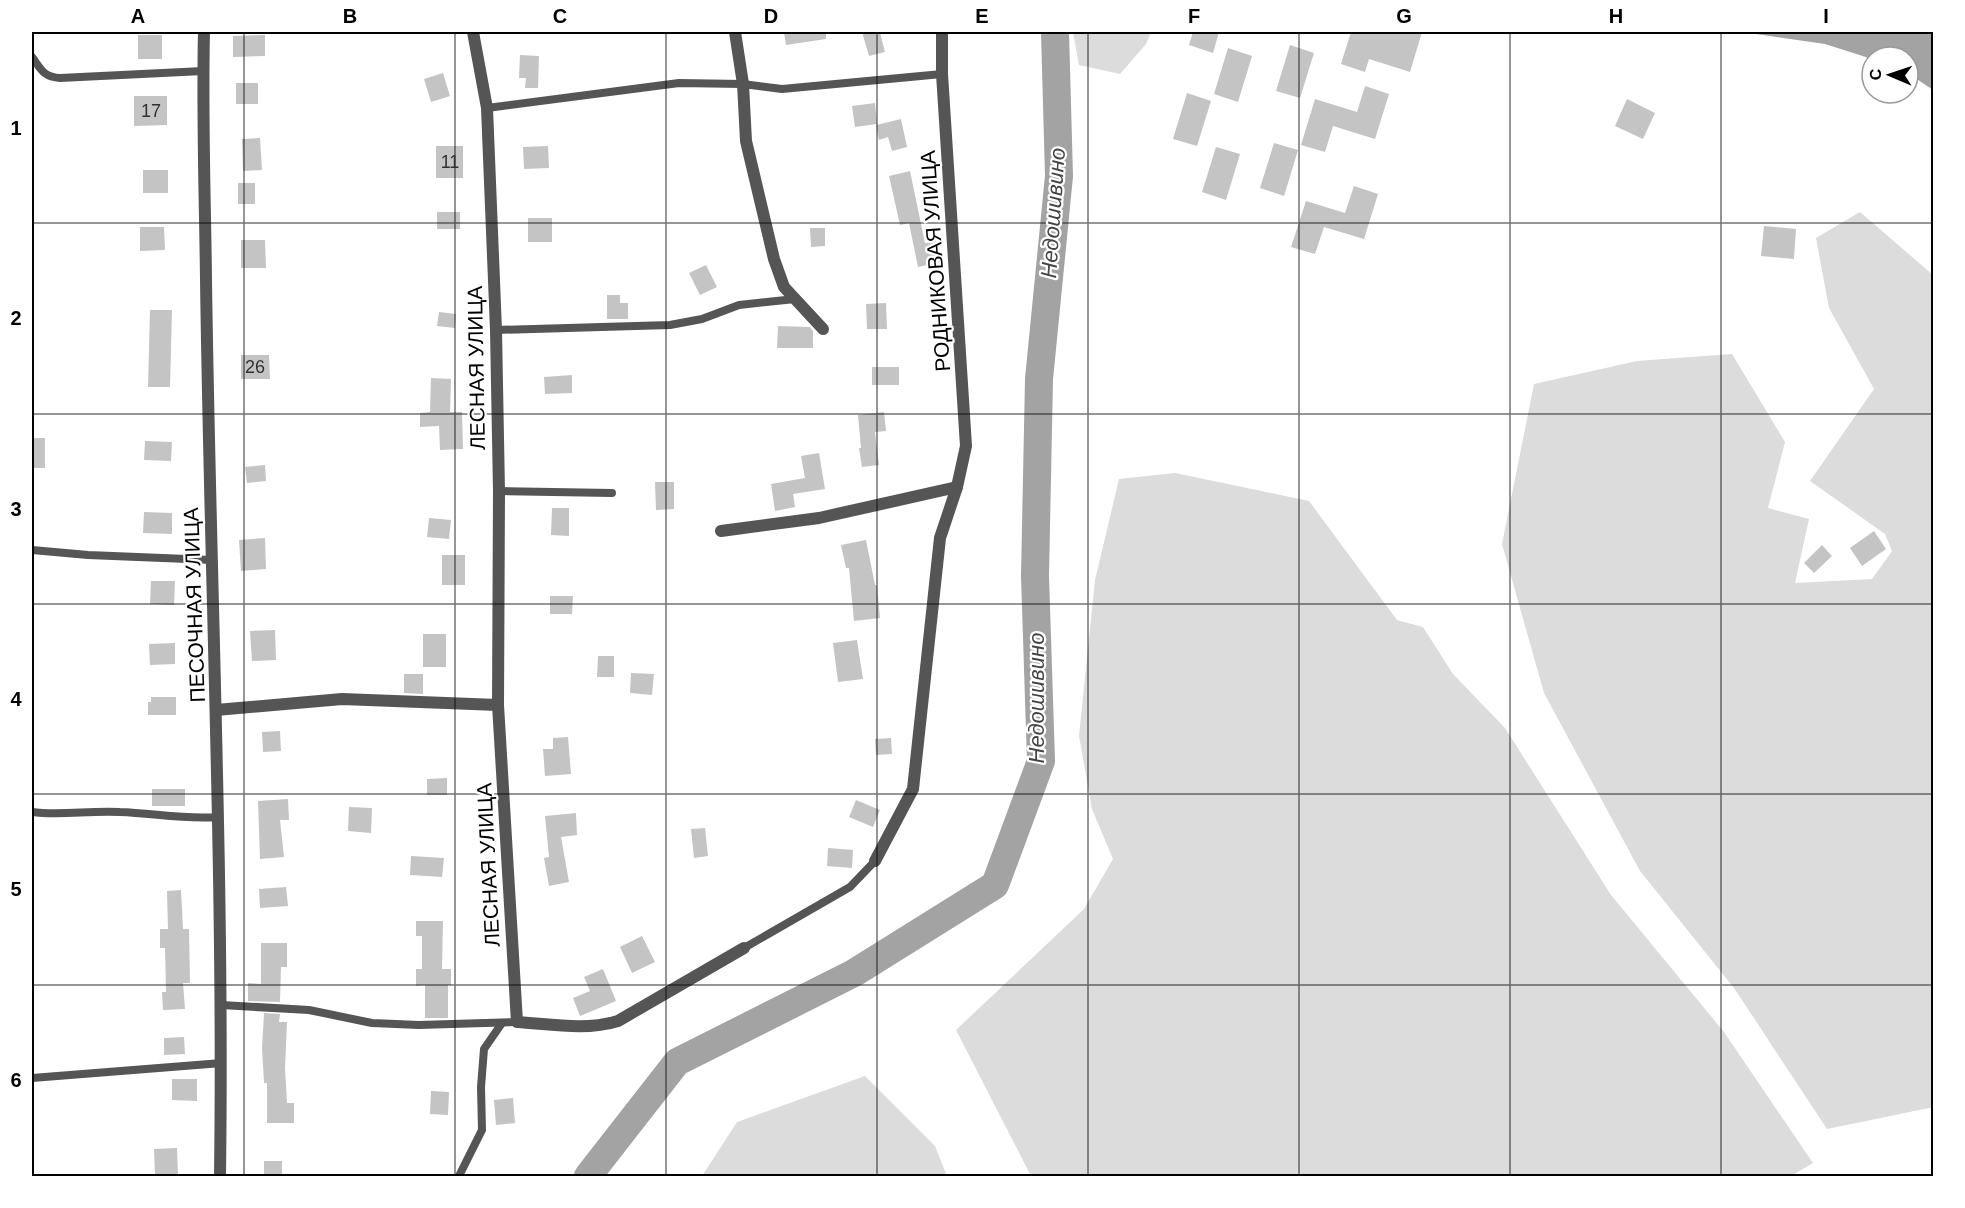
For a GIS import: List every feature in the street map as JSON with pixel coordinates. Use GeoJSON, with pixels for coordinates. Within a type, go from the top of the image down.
{"type":"FeatureCollection","features":[{"type":"Feature","properties":{"kind":"street","name":"ПЕСОЧНАЯ УЛИЦА"},"geometry":{"type":"LineString","coordinates":[[204,32],[222,1063],[220,1176]]}},
{"type":"Feature","properties":{"kind":"street","name":"ЛЕСНАЯ УЛИЦА"},"geometry":{"type":"LineString","coordinates":[[473,32],[487,108],[496,330],[499,491],[498,705],[517,1022]]}},
{"type":"Feature","properties":{"kind":"street"},"geometry":{"type":"LineString","coordinates":[[735,32],[743,84],[746,141],[774,259],[784,287],[823,329]]}},
{"type":"Feature","properties":{"kind":"street","name":"РОДНИКОВАЯ УЛИЦА"},"geometry":{"type":"LineString","coordinates":[[875,861],[913,789],[940,538],[957,488],[966,446],[942,74],[942,32]]}},
{"type":"Feature","properties":{"kind":"street"},"geometry":{"type":"LineString","coordinates":[[722,531],[819,518],[957,488]]}},
{"type":"Feature","properties":{"kind":"street"},"geometry":{"type":"LineString","coordinates":[[216,710],[342,699],[498,705]]}},
{"type":"Feature","properties":{"kind":"street"},"geometry":{"type":"LineString","coordinates":[[517,1022],[582,1026],[603,1025],[618,1021],[744,948]]}},
{"type":"Feature","properties":{"kind":"lane"},"geometry":{"type":"LineString","coordinates":[[32,57],[49,77],[60,78],[203,71]]}},
{"type":"Feature","properties":{"kind":"lane"},"geometry":{"type":"LineString","coordinates":[[487,108],[679,83],[743,84],[782,89],[942,74]]}},
{"type":"Feature","properties":{"kind":"lane"},"geometry":{"type":"LineString","coordinates":[[496,330],[670,325],[702,319],[739,305],[795,299]]}},
{"type":"Feature","properties":{"kind":"lane"},"geometry":{"type":"LineString","coordinates":[[499,491],[612,493]]}},
{"type":"Feature","properties":{"kind":"lane"},"geometry":{"type":"LineString","coordinates":[[32,550],[88,555],[212,560]]}},
{"type":"Feature","properties":{"kind":"lane"},"geometry":{"type":"LineString","coordinates":[[32,812],[52,814],[119,812],[196,819],[218,817]]}},
{"type":"Feature","properties":{"kind":"lane"},"geometry":{"type":"LineString","coordinates":[[744,948],[850,887],[875,861]]}},
{"type":"Feature","properties":{"kind":"lane"},"geometry":{"type":"LineString","coordinates":[[221,1005],[309,1010],[372,1023],[419,1025],[517,1022]]}},
{"type":"Feature","properties":{"kind":"lane"},"geometry":{"type":"LineString","coordinates":[[459,1176],[482,1130],[481,1088],[484,1049],[502,1023]]}},
{"type":"Feature","properties":{"kind":"lane"},"geometry":{"type":"LineString","coordinates":[[32,1078],[222,1063]]}},
{"type":"Feature","properties":{"kind":"shaded area"},"geometry":{"type":"Polygon","coordinates":[[[1073,32],[1151,32],[1146,44],[1120,74],[1079,65],[1073,32]]]}},
{"type":"Feature","properties":{"kind":"shaded area"},"geometry":{"type":"Polygon","coordinates":[[[1752,32],[1933,32],[1933,90],[1920,81],[1920,45],[1860,45],[1860,55],[1825,44],[1752,32]]]}},
{"type":"Feature","properties":{"kind":"shaded area"},"geometry":{"type":"Polygon","coordinates":[[[1860,212],[1933,275],[1934,1107],[1827,1129],[1734,988],[1640,871],[1544,693],[1502,544],[1534,384],[1637,361],[1732,354],[1785,442],[1768,508],[1809,519],[1795,583],[1872,579],[1892,551],[1885,534],[1810,481],[1874,389],[1829,308],[1816,238],[1860,212]]]}},
{"type":"Feature","properties":{"kind":"shaded area"},"geometry":{"type":"Polygon","coordinates":[[[1175,473],[1309,501],[1397,620],[1423,627],[1453,674],[1505,728],[1611,895],[1724,1032],[1813,1163],[1791,1176],[1031,1176],[956,1030],[1084,909],[1113,859],[1092,809],[1079,736],[1095,580],[1119,479],[1175,473]]]}},
{"type":"Feature","properties":{"kind":"shaded area"},"geometry":{"type":"Polygon","coordinates":[[[865,1076],[935,1146],[947,1176],[702,1176],[737,1122],[865,1076]]]}},
{"type":"Feature","properties":{"kind":"building"},"geometry":{"type":"Polygon","coordinates":[[[784,32],[826,32],[826,39],[786,45],[784,32]]]}},
{"type":"Feature","properties":{"kind":"building"},"geometry":{"type":"Polygon","coordinates":[[[862,32],[880,32],[885,52],[869,56],[862,32]]]}},
{"type":"Feature","properties":{"kind":"building"},"geometry":{"type":"Polygon","coordinates":[[[1193,32],[1219,32],[1213,53],[1189,45],[1193,32]]]}},
{"type":"Feature","properties":{"kind":"building"},"geometry":{"type":"Polygon","coordinates":[[[1351,32],[1422,32],[1410,72],[1369,59],[1365,72],[1341,64],[1351,32]]]}},
{"type":"Feature","properties":{"kind":"building"},"geometry":{"type":"Polygon","coordinates":[[[138,35],[162,35],[162,59],[138,59],[138,35]]]}},
{"type":"Feature","properties":{"kind":"building"},"geometry":{"type":"Polygon","coordinates":[[[265,35],[265,56],[233,57],[233,36],[265,35]]]}},
{"type":"Feature","properties":{"kind":"building"},"geometry":{"type":"Polygon","coordinates":[[[1290,45],[1314,53],[1300,98],[1276,91],[1290,45]]]}},
{"type":"Feature","properties":{"kind":"building"},"geometry":{"type":"Polygon","coordinates":[[[1228,48],[1252,56],[1238,102],[1214,94],[1228,48]]]}},
{"type":"Feature","properties":{"kind":"building"},"geometry":{"type":"Polygon","coordinates":[[[520,55],[539,56],[538,88],[525,88],[526,78],[519,78],[520,55]]]}},
{"type":"Feature","properties":{"kind":"building"},"geometry":{"type":"Polygon","coordinates":[[[443,73],[450,96],[431,102],[424,79],[443,73]]]}},
{"type":"Feature","properties":{"kind":"building"},"geometry":{"type":"Polygon","coordinates":[[[236,83],[258,83],[258,104],[236,104],[236,83]]]}},
{"type":"Feature","properties":{"kind":"building"},"geometry":{"type":"Polygon","coordinates":[[[1365,86],[1389,94],[1375,139],[1333,126],[1325,152],[1301,145],[1315,99],[1357,112],[1365,86]]]}},
{"type":"Feature","properties":{"kind":"building"},"geometry":{"type":"Polygon","coordinates":[[[1187,93],[1211,101],[1197,146],[1173,139],[1187,93]]]}},
{"type":"Feature","properties":{"kind":"building"},"geometry":{"type":"Polygon","coordinates":[[[134,96],[167,96],[167,125],[134,126],[134,96]]]}},
{"type":"Feature","properties":{"kind":"building"},"geometry":{"type":"Polygon","coordinates":[[[1627,99],[1655,113],[1643,139],[1615,126],[1627,99]]]}},
{"type":"Feature","properties":{"kind":"building"},"geometry":{"type":"Polygon","coordinates":[[[875,103],[877,124],[855,127],[852,106],[875,103]]]}},
{"type":"Feature","properties":{"kind":"building"},"geometry":{"type":"Polygon","coordinates":[[[901,119],[907,147],[892,151],[888,137],[879,140],[876,125],[901,119]]]}},
{"type":"Feature","properties":{"kind":"building"},"geometry":{"type":"Polygon","coordinates":[[[260,138],[262,170],[243,171],[242,139],[260,138]]]}},
{"type":"Feature","properties":{"kind":"building"},"geometry":{"type":"Polygon","coordinates":[[[1274,143],[1298,150],[1284,196],[1260,188],[1274,143]]]}},
{"type":"Feature","properties":{"kind":"building"},"geometry":{"type":"Polygon","coordinates":[[[436,146],[463,146],[463,178],[436,178],[436,146]]]}},
{"type":"Feature","properties":{"kind":"building"},"geometry":{"type":"Polygon","coordinates":[[[548,146],[549,168],[524,169],[523,147],[548,146]]]}},
{"type":"Feature","properties":{"kind":"building"},"geometry":{"type":"Polygon","coordinates":[[[1216,147],[1240,154],[1226,200],[1202,192],[1216,147]]]}},
{"type":"Feature","properties":{"kind":"building"},"geometry":{"type":"Polygon","coordinates":[[[143,170],[168,170],[168,193],[143,193],[143,170]]]}},
{"type":"Feature","properties":{"kind":"building"},"geometry":{"type":"Polygon","coordinates":[[[910,171],[925,243],[936,241],[941,262],[918,267],[909,223],[900,225],[889,176],[910,171]]]}},
{"type":"Feature","properties":{"kind":"building"},"geometry":{"type":"Polygon","coordinates":[[[238,183],[255,183],[255,204],[238,204],[238,183]]]}},
{"type":"Feature","properties":{"kind":"building"},"geometry":{"type":"Polygon","coordinates":[[[1354,186],[1378,194],[1364,239],[1324,227],[1315,254],[1291,247],[1306,201],[1345,213],[1354,186]]]}},
{"type":"Feature","properties":{"kind":"building"},"geometry":{"type":"Polygon","coordinates":[[[437,212],[460,212],[460,229],[437,229],[437,212]]]}},
{"type":"Feature","properties":{"kind":"building"},"geometry":{"type":"Polygon","coordinates":[[[528,218],[552,218],[552,242],[528,242],[528,218]]]}},
{"type":"Feature","properties":{"kind":"building"},"geometry":{"type":"Polygon","coordinates":[[[1764,226],[1796,229],[1794,259],[1761,256],[1764,226]]]}},
{"type":"Feature","properties":{"kind":"building"},"geometry":{"type":"Polygon","coordinates":[[[140,227],[164,227],[165,250],[140,251],[140,227]]]}},
{"type":"Feature","properties":{"kind":"building"},"geometry":{"type":"Polygon","coordinates":[[[810,228],[825,228],[825,246],[811,247],[810,228]]]}},
{"type":"Feature","properties":{"kind":"building"},"geometry":{"type":"Polygon","coordinates":[[[241,240],[265,240],[266,268],[241,268],[241,240]]]}},
{"type":"Feature","properties":{"kind":"building"},"geometry":{"type":"Polygon","coordinates":[[[706,265],[717,287],[700,295],[689,273],[706,265]]]}},
{"type":"Feature","properties":{"kind":"building"},"geometry":{"type":"Polygon","coordinates":[[[607,295],[620,295],[620,303],[628,303],[628,319],[607,319],[607,295]]]}},
{"type":"Feature","properties":{"kind":"building"},"geometry":{"type":"Polygon","coordinates":[[[886,303],[887,329],[867,329],[866,304],[886,303]]]}},
{"type":"Feature","properties":{"kind":"building"},"geometry":{"type":"Polygon","coordinates":[[[150,310],[172,310],[170,387],[148,387],[150,310]]]}},
{"type":"Feature","properties":{"kind":"building"},"geometry":{"type":"Polygon","coordinates":[[[439,312],[456,314],[455,328],[437,326],[439,312]]]}},
{"type":"Feature","properties":{"kind":"building"},"geometry":{"type":"Polygon","coordinates":[[[778,326],[810,327],[813,331],[813,348],[777,348],[778,326]]]}},
{"type":"Feature","properties":{"kind":"building"},"geometry":{"type":"Polygon","coordinates":[[[241,355],[269,355],[270,379],[241,379],[241,355]]]}},
{"type":"Feature","properties":{"kind":"building"},"geometry":{"type":"Polygon","coordinates":[[[872,367],[899,367],[899,385],[872,385],[872,367]]]}},
{"type":"Feature","properties":{"kind":"building"},"geometry":{"type":"Polygon","coordinates":[[[572,375],[572,393],[545,394],[544,377],[572,375]]]}},
{"type":"Feature","properties":{"kind":"building"},"geometry":{"type":"Polygon","coordinates":[[[431,378],[451,379],[450,412],[462,412],[463,449],[440,450],[439,426],[420,427],[420,413],[430,412],[431,378]]]}},
{"type":"Feature","properties":{"kind":"building"},"geometry":{"type":"Polygon","coordinates":[[[884,412],[886,431],[875,432],[879,465],[862,467],[858,415],[884,412]]]}},
{"type":"Feature","properties":{"kind":"building"},"geometry":{"type":"Polygon","coordinates":[[[32,438],[45,438],[45,468],[32,468],[32,438]]]}},
{"type":"Feature","properties":{"kind":"building"},"geometry":{"type":"Polygon","coordinates":[[[145,441],[172,442],[171,461],[144,460],[145,441]]]}},
{"type":"Feature","properties":{"kind":"building"},"geometry":{"type":"Polygon","coordinates":[[[819,453],[825,489],[793,494],[795,507],[775,511],[771,484],[805,478],[801,456],[819,453]]]}},
{"type":"Feature","properties":{"kind":"building"},"geometry":{"type":"Polygon","coordinates":[[[265,465],[266,481],[247,483],[245,467],[265,465]]]}},
{"type":"Feature","properties":{"kind":"building"},"geometry":{"type":"Polygon","coordinates":[[[655,482],[674,482],[674,509],[656,510],[655,482]]]}},
{"type":"Feature","properties":{"kind":"building"},"geometry":{"type":"Polygon","coordinates":[[[552,508],[569,508],[569,536],[551,535],[552,508]]]}},
{"type":"Feature","properties":{"kind":"building"},"geometry":{"type":"Polygon","coordinates":[[[144,512],[172,513],[172,534],[143,533],[144,512]]]}},
{"type":"Feature","properties":{"kind":"building"},"geometry":{"type":"Polygon","coordinates":[[[429,518],[451,520],[449,539],[427,537],[429,518]]]}},
{"type":"Feature","properties":{"kind":"building"},"geometry":{"type":"Polygon","coordinates":[[[1874,531],[1886,549],[1862,566],[1850,548],[1874,531]]]}},
{"type":"Feature","properties":{"kind":"building"},"geometry":{"type":"Polygon","coordinates":[[[265,538],[266,569],[241,571],[239,540],[265,538]]]}},
{"type":"Feature","properties":{"kind":"building"},"geometry":{"type":"Polygon","coordinates":[[[866,540],[875,585],[877,585],[880,618],[854,621],[849,568],[846,568],[841,545],[866,540]]]}},
{"type":"Feature","properties":{"kind":"building"},"geometry":{"type":"Polygon","coordinates":[[[1822,545],[1832,556],[1814,573],[1804,563],[1822,545]]]}},
{"type":"Feature","properties":{"kind":"building"},"geometry":{"type":"Polygon","coordinates":[[[442,555],[465,555],[465,585],[442,585],[442,555]]]}},
{"type":"Feature","properties":{"kind":"building"},"geometry":{"type":"Polygon","coordinates":[[[151,581],[175,581],[174,605],[150,604],[151,581]]]}},
{"type":"Feature","properties":{"kind":"building"},"geometry":{"type":"Polygon","coordinates":[[[550,596],[573,596],[572,614],[550,614],[550,596]]]}},
{"type":"Feature","properties":{"kind":"building"},"geometry":{"type":"Polygon","coordinates":[[[275,630],[276,660],[252,661],[250,631],[275,630]]]}},
{"type":"Feature","properties":{"kind":"building"},"geometry":{"type":"Polygon","coordinates":[[[423,634],[446,634],[446,667],[423,667],[423,634]]]}},
{"type":"Feature","properties":{"kind":"building"},"geometry":{"type":"Polygon","coordinates":[[[857,640],[863,679],[838,682],[833,643],[857,640]]]}},
{"type":"Feature","properties":{"kind":"building"},"geometry":{"type":"Polygon","coordinates":[[[175,643],[175,664],[150,665],[149,644],[175,643]]]}},
{"type":"Feature","properties":{"kind":"building"},"geometry":{"type":"Polygon","coordinates":[[[598,656],[614,656],[614,677],[597,677],[598,656]]]}},
{"type":"Feature","properties":{"kind":"building"},"geometry":{"type":"Polygon","coordinates":[[[631,673],[654,674],[652,695],[630,693],[631,673]]]}},
{"type":"Feature","properties":{"kind":"building"},"geometry":{"type":"Polygon","coordinates":[[[404,674],[423,674],[423,694],[404,693],[404,674]]]}},
{"type":"Feature","properties":{"kind":"building"},"geometry":{"type":"Polygon","coordinates":[[[151,697],[176,697],[176,715],[148,715],[148,702],[151,702],[151,697]]]}},
{"type":"Feature","properties":{"kind":"building"},"geometry":{"type":"Polygon","coordinates":[[[280,731],[281,751],[263,752],[262,732],[280,731]]]}},
{"type":"Feature","properties":{"kind":"building"},"geometry":{"type":"Polygon","coordinates":[[[568,737],[571,774],[545,776],[543,749],[553,749],[553,738],[568,737]]]}},
{"type":"Feature","properties":{"kind":"building"},"geometry":{"type":"Polygon","coordinates":[[[891,738],[892,754],[876,755],[875,739],[891,738]]]}},
{"type":"Feature","properties":{"kind":"building"},"geometry":{"type":"Polygon","coordinates":[[[447,778],[447,795],[427,795],[427,779],[447,778]]]}},
{"type":"Feature","properties":{"kind":"building"},"geometry":{"type":"Polygon","coordinates":[[[152,789],[185,789],[185,806],[152,806],[152,789]]]}},
{"type":"Feature","properties":{"kind":"building"},"geometry":{"type":"Polygon","coordinates":[[[288,799],[289,820],[280,820],[284,857],[260,859],[258,801],[288,799]]]}},
{"type":"Feature","properties":{"kind":"building"},"geometry":{"type":"Polygon","coordinates":[[[856,800],[880,810],[873,827],[849,817],[856,800]]]}},
{"type":"Feature","properties":{"kind":"building"},"geometry":{"type":"Polygon","coordinates":[[[349,807],[372,808],[371,833],[348,831],[349,807]]]}},
{"type":"Feature","properties":{"kind":"building"},"geometry":{"type":"Polygon","coordinates":[[[576,813],[577,835],[561,837],[569,882],[549,886],[544,858],[549,857],[545,816],[576,813]]]}},
{"type":"Feature","properties":{"kind":"building"},"geometry":{"type":"Polygon","coordinates":[[[705,828],[708,856],[694,858],[691,829],[705,828]]]}},
{"type":"Feature","properties":{"kind":"building"},"geometry":{"type":"Polygon","coordinates":[[[828,848],[853,850],[852,868],[827,866],[828,848]]]}},
{"type":"Feature","properties":{"kind":"building"},"geometry":{"type":"Polygon","coordinates":[[[411,856],[444,858],[442,877],[410,875],[411,856]]]}},
{"type":"Feature","properties":{"kind":"building"},"geometry":{"type":"Polygon","coordinates":[[[286,887],[288,906],[260,908],[259,889],[286,887]]]}},
{"type":"Feature","properties":{"kind":"building"},"geometry":{"type":"Polygon","coordinates":[[[181,890],[183,929],[189,929],[190,983],[183,983],[185,1009],[163,1010],[162,992],[166,992],[165,948],[160,948],[160,929],[168,929],[167,891],[181,890]]]}},
{"type":"Feature","properties":{"kind":"building"},"geometry":{"type":"Polygon","coordinates":[[[416,921],[443,921],[442,969],[451,969],[451,985],[448,985],[448,1018],[425,1018],[425,985],[416,986],[416,969],[422,969],[422,936],[416,936],[416,921]]]}},
{"type":"Feature","properties":{"kind":"building"},"geometry":{"type":"Polygon","coordinates":[[[642,936],[655,962],[632,973],[620,947],[642,936]]]}},
{"type":"Feature","properties":{"kind":"building"},"geometry":{"type":"Polygon","coordinates":[[[261,943],[287,943],[287,967],[281,967],[280,1002],[248,1001],[248,983],[261,984],[261,943]]]}},
{"type":"Feature","properties":{"kind":"building"},"geometry":{"type":"Polygon","coordinates":[[[603,969],[616,1001],[580,1016],[573,998],[590,991],[584,977],[603,969]]]}},
{"type":"Feature","properties":{"kind":"building"},"geometry":{"type":"Polygon","coordinates":[[[264,1013],[280,1014],[279,1022],[287,1022],[285,1068],[287,1103],[294,1103],[294,1123],[267,1123],[267,1083],[264,1083],[262,1048],[264,1013]]]}},
{"type":"Feature","properties":{"kind":"building"},"geometry":{"type":"Polygon","coordinates":[[[184,1037],[185,1054],[164,1055],[164,1038],[184,1037]]]}},
{"type":"Feature","properties":{"kind":"building"},"geometry":{"type":"Polygon","coordinates":[[[172,1079],[197,1079],[197,1101],[172,1100],[172,1079]]]}},
{"type":"Feature","properties":{"kind":"building"},"geometry":{"type":"Polygon","coordinates":[[[431,1091],[449,1092],[448,1115],[430,1114],[431,1091]]]}},
{"type":"Feature","properties":{"kind":"building"},"geometry":{"type":"Polygon","coordinates":[[[513,1098],[515,1123],[496,1125],[494,1100],[513,1098]]]}},
{"type":"Feature","properties":{"kind":"building"},"geometry":{"type":"Polygon","coordinates":[[[177,1148],[178,1176],[155,1176],[154,1149],[177,1148]]]}},
{"type":"Feature","properties":{"kind":"building"},"geometry":{"type":"Polygon","coordinates":[[[264,1161],[282,1161],[282,1176],[264,1176],[264,1161]]]}},
{"type":"Feature","properties":{"kind":"waterway","name":"Недошивино"},"geometry":{"type":"LineString","coordinates":[[588,1176],[677,1062],[854,973],[995,885],[1041,761],[1035,576],[1039,379],[1059,176],[1055,32]]}}]}
